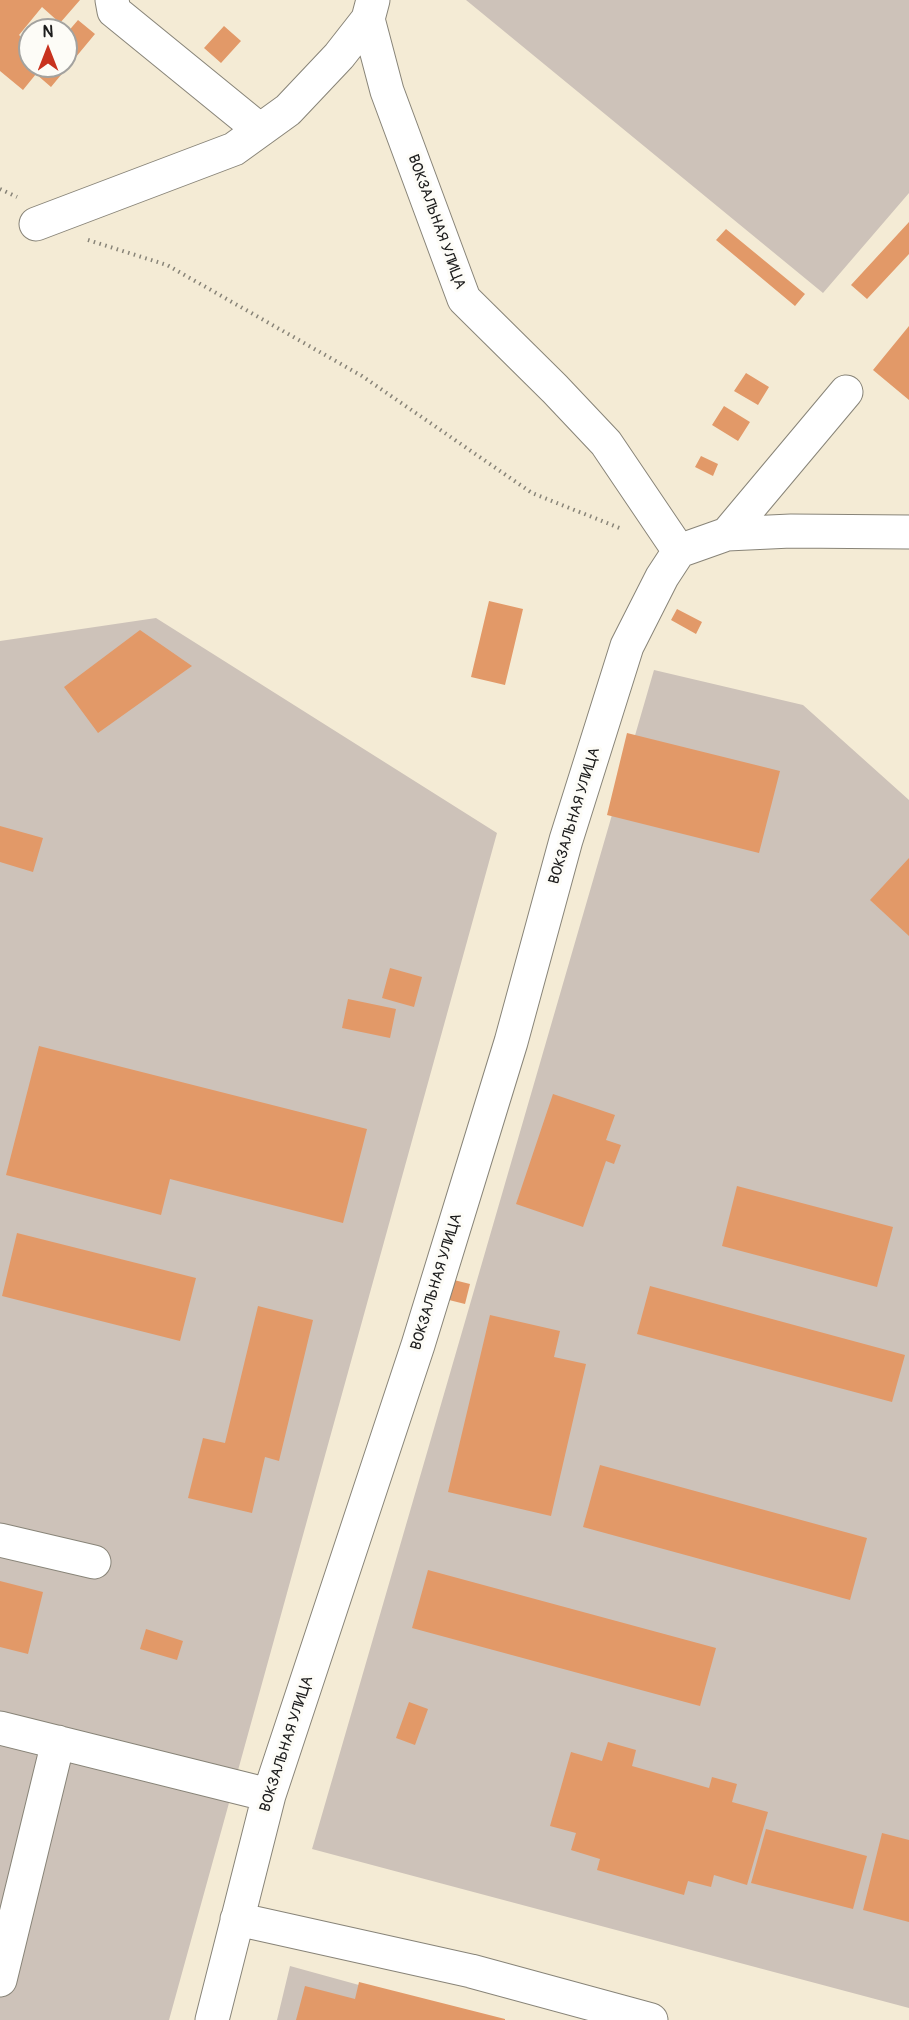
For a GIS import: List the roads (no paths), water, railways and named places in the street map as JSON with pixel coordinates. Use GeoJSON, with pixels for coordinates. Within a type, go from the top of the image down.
{"type":"FeatureCollection","features":[{"type":"Feature","properties":{"kind":"street"},"geometry":{"type":"LineString","coordinates":[[112,0],[114,11],[260,130]]}},
{"type":"Feature","properties":{"kind":"street"},"geometry":{"type":"LineString","coordinates":[[36,224],[234,149],[288,110],[339,56],[370,10]]}},
{"type":"Feature","properties":{"kind":"street","name":"ВОКЗАЛЬНАЯ УЛИЦА"},"geometry":{"type":"LineString","coordinates":[[212,2020],[269,1795],[418,1345],[511,1042],[566,840],[627,646],[662,577],[679,551],[606,443],[555,388],[465,300],[387,92],[370,10]]}},
{"type":"Feature","properties":{"kind":"street"},"geometry":{"type":"LineString","coordinates":[[728,534],[846,392]]}},
{"type":"Feature","properties":{"kind":"street"},"geometry":{"type":"LineString","coordinates":[[679,551],[728,534],[790,531],[909,532]]}},
{"type":"Feature","properties":{"kind":"street"},"geometry":{"type":"LineString","coordinates":[[0,1540],[94,1562]]}},
{"type":"Feature","properties":{"kind":"street"},"geometry":{"type":"LineString","coordinates":[[0,1728],[269,1795]]}},
{"type":"Feature","properties":{"kind":"street"},"geometry":{"type":"LineString","coordinates":[[0,1980],[58,1742]]}},
{"type":"Feature","properties":{"kind":"street"},"geometry":{"type":"LineString","coordinates":[[237,1919],[471,1971],[651,2020]]}}]}
